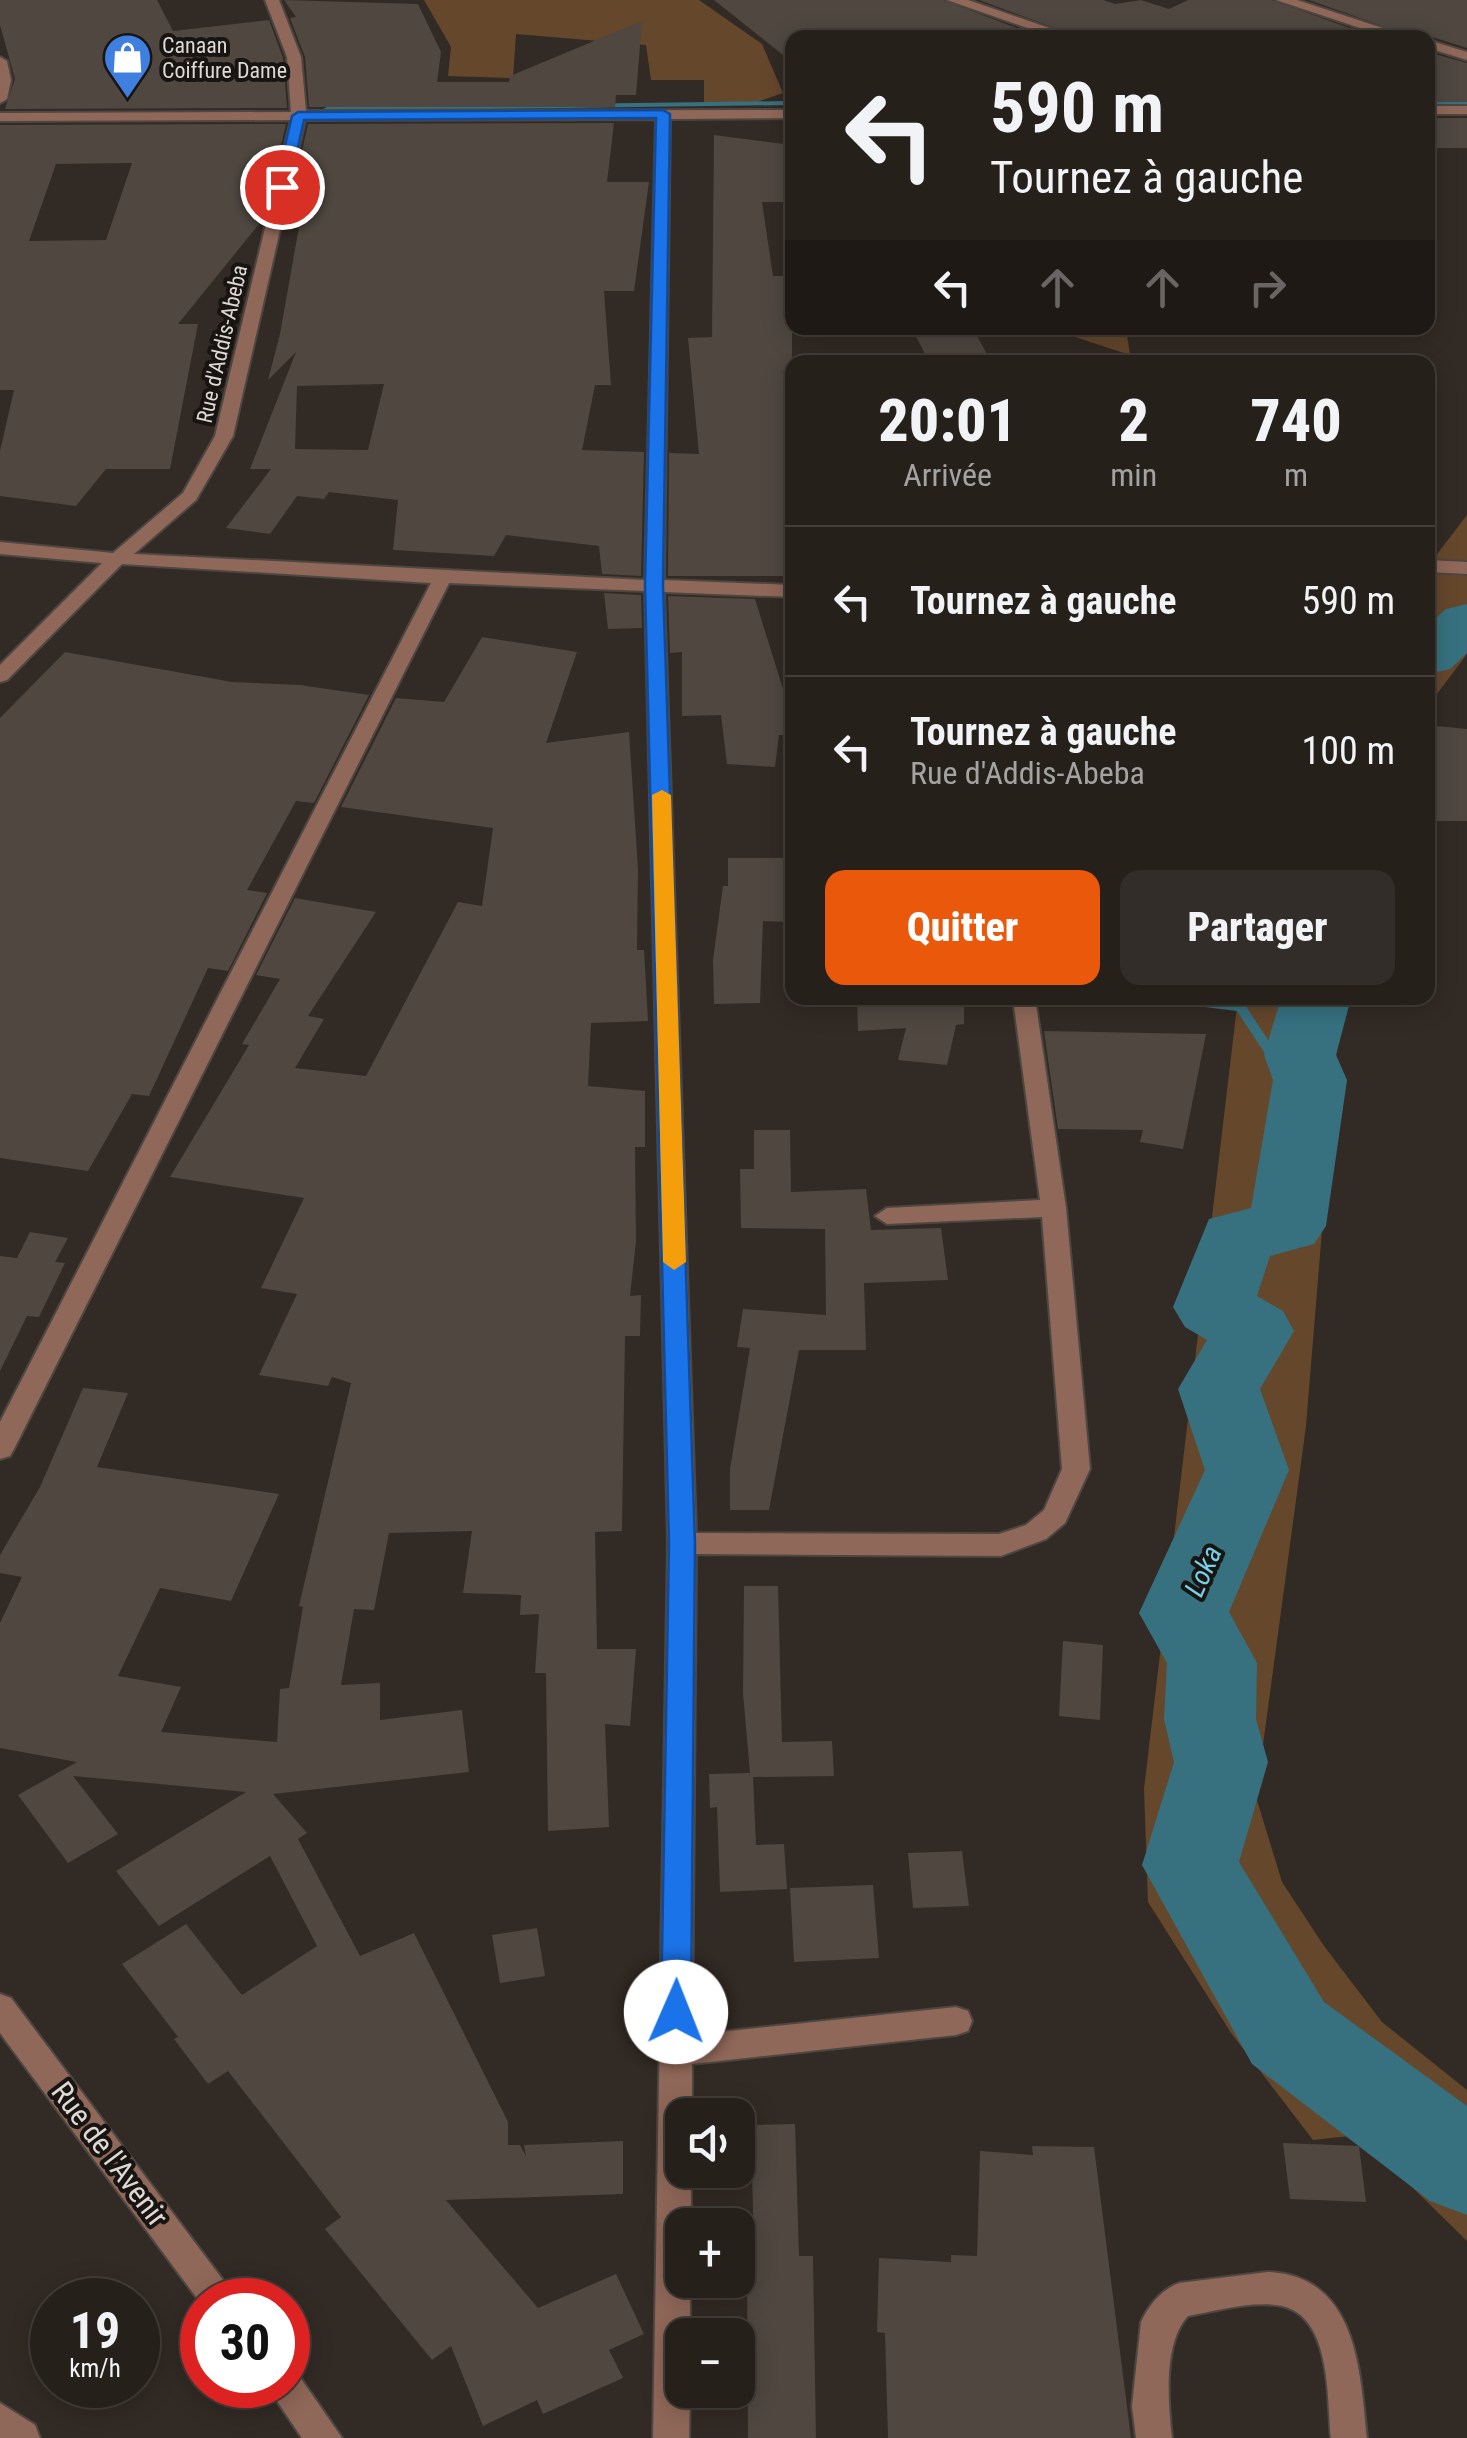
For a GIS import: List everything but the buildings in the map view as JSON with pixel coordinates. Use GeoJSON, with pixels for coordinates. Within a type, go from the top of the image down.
{"type":"FeatureCollection","features":[{"type":"Feature","properties":{"kind":"street","name":"Rue d'Addis-Abeba"},"geometry":{"type":"LineString","coordinates":[[0,676],[116,560],[190,496],[224,436],[298,116],[294,57],[272,0]]}},
{"type":"Feature","properties":{"kind":"street"},"geometry":{"type":"LineString","coordinates":[[954,0],[1046,30]]}},
{"type":"Feature","properties":{"kind":"street"},"geometry":{"type":"LineString","coordinates":[[1283,0],[1380,30]]}},
{"type":"Feature","properties":{"kind":"street"},"geometry":{"type":"LineString","coordinates":[[1435,46],[1467,56]]}},
{"type":"Feature","properties":{"kind":"street"},"geometry":{"type":"LineString","coordinates":[[0,61],[4,80],[0,99]]}},
{"type":"Feature","properties":{"kind":"street"},"geometry":{"type":"LineString","coordinates":[[1435,110],[1467,110]]}},
{"type":"Feature","properties":{"kind":"street"},"geometry":{"type":"LineString","coordinates":[[663,114],[654,585],[682,1543],[670,2438]]}},
{"type":"Feature","properties":{"kind":"street"},"geometry":{"type":"LineString","coordinates":[[0,117],[785,114]]}},
{"type":"Feature","properties":{"kind":"street"},"geometry":{"type":"LineString","coordinates":[[0,548],[116,560],[442,579],[785,591]]}},
{"type":"Feature","properties":{"kind":"street"},"geometry":{"type":"LineString","coordinates":[[1435,566],[1467,568]]}},
{"type":"Feature","properties":{"kind":"street"},"geometry":{"type":"LineString","coordinates":[[0,1449],[442,579]]}},
{"type":"Feature","properties":{"kind":"street"},"geometry":{"type":"LineString","coordinates":[[682,1543],[1000,1545],[1036,1532],[1055,1516],[1076,1469],[1054,1208],[1025,1005]]}},
{"type":"Feature","properties":{"kind":"street"},"geometry":{"type":"LineString","coordinates":[[887,1216],[1054,1208]]}},
{"type":"Feature","properties":{"kind":"street","name":"Rue de l'Avenir"},"geometry":{"type":"LineString","coordinates":[[0,2008],[203,2278]]}},
{"type":"Feature","properties":{"kind":"street"},"geometry":{"type":"LineString","coordinates":[[676,2051],[956,2021]]}},
{"type":"Feature","properties":{"kind":"street"},"geometry":{"type":"LineString","coordinates":[[1154,2438],[1150,2406],[1158,2322],[1179,2300],[1280,2289],[1315,2302],[1334,2329],[1349,2438]]}},
{"type":"Feature","properties":{"kind":"street"},"geometry":{"type":"LineString","coordinates":[[301,2408],[324,2438]]}},
{"type":"Feature","properties":{"kind":"street"},"geometry":{"type":"LineString","coordinates":[[0,2421],[22,2438]]}},
{"type":"Feature","properties":{"kind":"shaded area"},"geometry":{"type":"Polygon","coordinates":[[[424,0],[699,0],[762,44],[783,93],[757,102],[704,102],[704,80],[651,80],[646,45],[516,34],[513,78],[448,76],[451,47],[424,0]]]}},
{"type":"Feature","properties":{"kind":"shaded area"},"geometry":{"type":"Polygon","coordinates":[[[1069,335],[1127,335],[1130,355],[1069,335]]]}},
{"type":"Feature","properties":{"kind":"shaded area"},"geometry":{"type":"Polygon","coordinates":[[[1467,515],[1467,654],[1435,697],[1435,557],[1467,515]]]}},
{"type":"Feature","properties":{"kind":"shaded area"},"geometry":{"type":"Polygon","coordinates":[[[1237,1005],[1340,1005],[1306,1426],[1256,1797],[1282,1882],[1324,1946],[1382,2022],[1467,2090],[1467,2241],[1359,2135],[1313,2140],[1231,2033],[1148,1902],[1144,1789],[1237,1005]]]}},
{"type":"Feature","properties":{"kind":"waterway"},"geometry":{"type":"LineString","coordinates":[[327,109],[785,103]]}},
{"type":"Feature","properties":{"kind":"waterway"},"geometry":{"type":"LineString","coordinates":[[1435,104],[1467,103]]}},
{"type":"Feature","properties":{"kind":"waterway","name":"Loka"},"geometry":{"type":"LineString","coordinates":[[1435,650],[1467,622]]}},
{"type":"Feature","properties":{"kind":"waterway"},"geometry":{"type":"LineString","coordinates":[[1218,1005],[1241,1008],[1270,1052],[1300,1055]]}},
{"type":"Feature","properties":{"kind":"waterway","name":"Loka"},"geometry":{"type":"LineString","coordinates":[[1315,1005],[1300,1055],[1310,1080],[1287,1226],[1237,1238],[1213,1307],[1254,1331],[1219,1389],[1247,1470],[1184,1613],[1212,1663],[1210,1719],[1221,1762],[1190,1865],[1288,2033],[1467,2167]]}},
{"type":"Feature","properties":{"kind":"slow traffic"},"geometry":{"type":"LineString","coordinates":[[662,795],[674,1262]]}},
{"type":"Feature","properties":{"kind":"place","name":"Canaan Coiffure Dame"},"geometry":{"type":"Point","coordinates":[127,100]}},
{"type":"Feature","properties":{"kind":"route"},"geometry":{"type":"LineString","coordinates":[[282,187],[298,116],[663,114],[654,585],[682,1543],[676,2012]]}}]}
